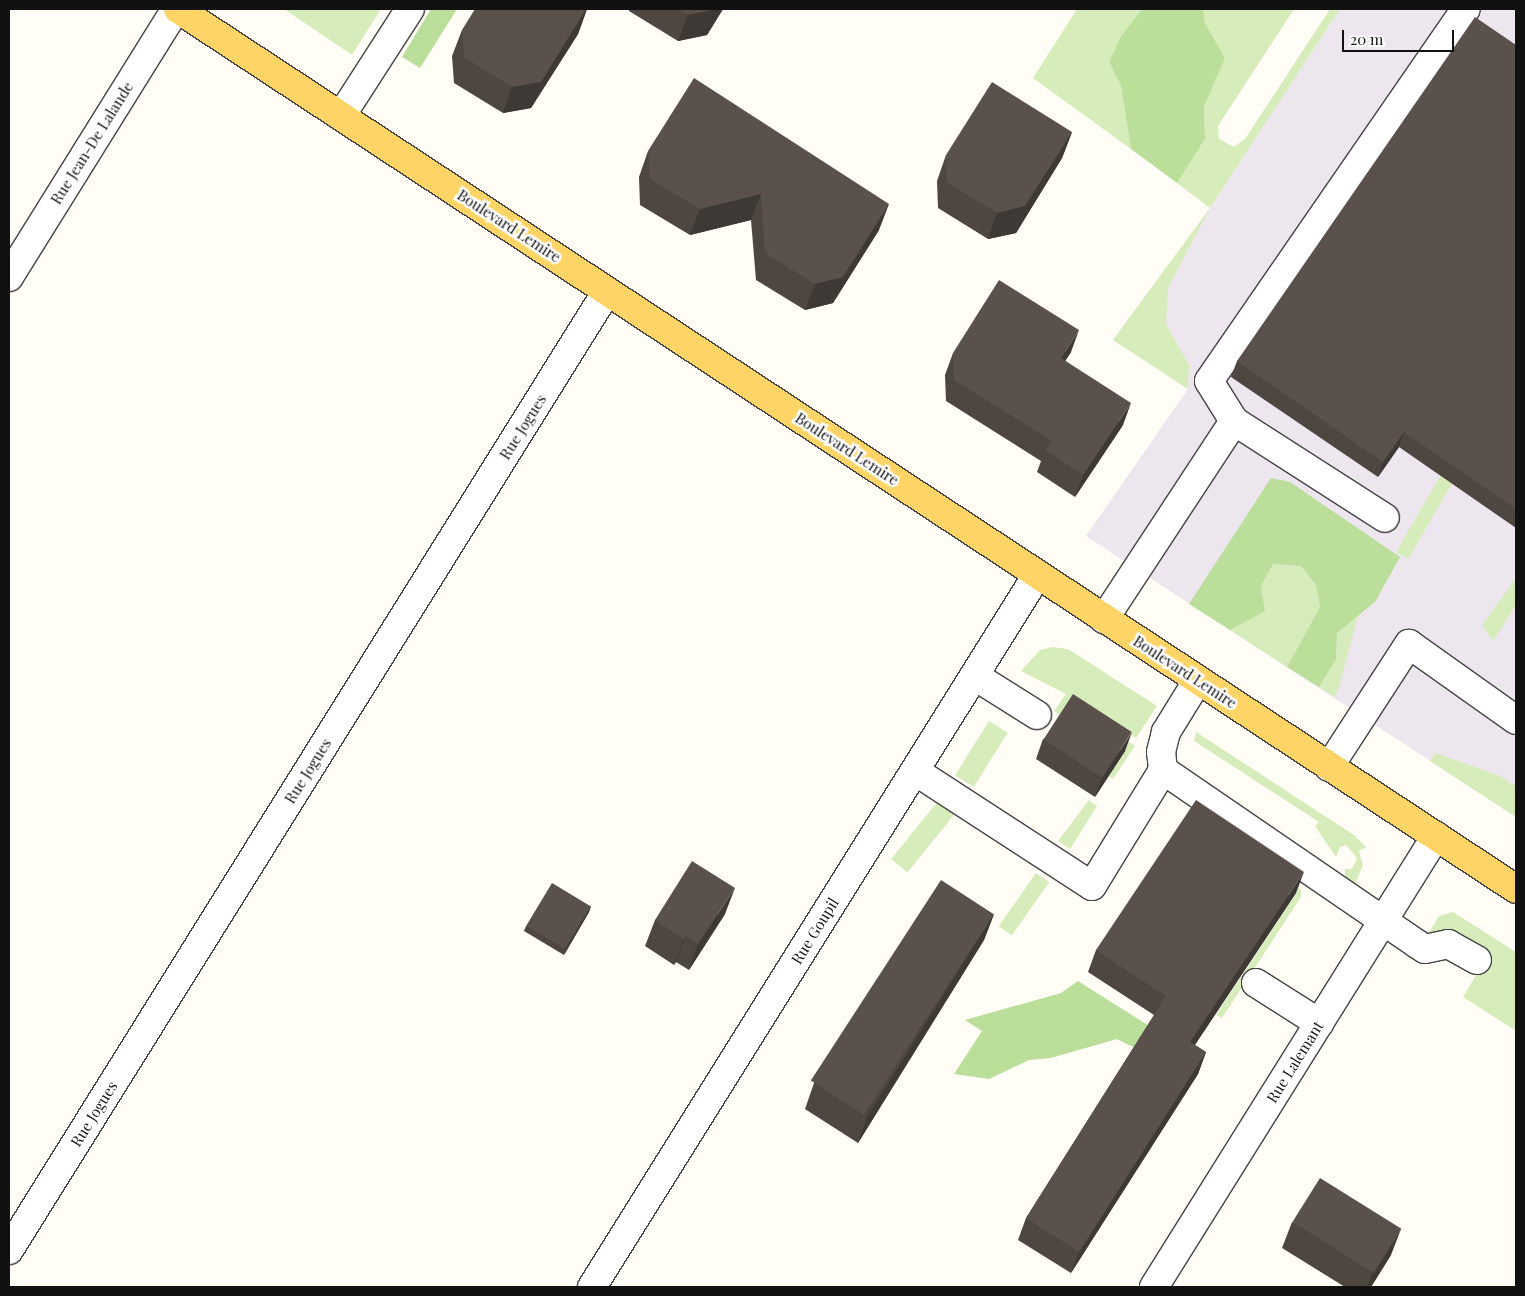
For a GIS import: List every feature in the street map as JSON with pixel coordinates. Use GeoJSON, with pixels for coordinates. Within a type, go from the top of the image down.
{"type":"FeatureCollection","features":[{"type":"Feature","properties":{"kind":"main road","name":"Boulevard Lemire"},"geometry":{"type":"LineString","coordinates":[[177,9],[1516,889]]}},
{"type":"Feature","properties":{"kind":"street","name":"Rue Jean-De Lalande"},"geometry":{"type":"LineString","coordinates":[[9,277],[177,9]]}},
{"type":"Feature","properties":{"kind":"street"},"geometry":{"type":"LineString","coordinates":[[341,116],[410,9]]}},
{"type":"Feature","properties":{"kind":"street"},"geometry":{"type":"LineString","coordinates":[[1385,518],[1234,421],[1209,381],[1466,9]]}},
{"type":"Feature","properties":{"kind":"street","name":"Rue Jogues"},"geometry":{"type":"LineString","coordinates":[[9,1250],[607,291]]}},
{"type":"Feature","properties":{"kind":"street"},"geometry":{"type":"LineString","coordinates":[[1104,619],[1234,421]]}},
{"type":"Feature","properties":{"kind":"street","name":"Rue Goupil"},"geometry":{"type":"LineString","coordinates":[[592,1287],[1038,575]]}},
{"type":"Feature","properties":{"kind":"street"},"geometry":{"type":"LineString","coordinates":[[1329,767],[1409,644],[1516,720]]}},
{"type":"Feature","properties":{"kind":"street"},"geometry":{"type":"LineString","coordinates":[[975,676],[1037,715]]}},
{"type":"Feature","properties":{"kind":"street"},"geometry":{"type":"LineString","coordinates":[[915,771],[1092,886],[1164,770],[1161,752],[1166,732],[1198,680]]}},
{"type":"Feature","properties":{"kind":"street"},"geometry":{"type":"LineString","coordinates":[[1164,770],[1426,949],[1448,944],[1477,960]]}},
{"type":"Feature","properties":{"kind":"street","name":"Rue Lalemant"},"geometry":{"type":"LineString","coordinates":[[1154,1287],[1436,836]]}},
{"type":"Feature","properties":{"kind":"street"},"geometry":{"type":"LineString","coordinates":[[1256,983],[1319,1023]]}},
{"type":"Feature","properties":{"kind":"shaded area"},"geometry":{"type":"Polygon","coordinates":[[[1340,9],[1516,9],[1516,817],[1086,536],[1188,389],[1113,340],[1210,208],[1340,9]]]}},
{"type":"Feature","properties":{"kind":"green space"},"geometry":{"type":"Polygon","coordinates":[[[284,9],[381,9],[352,55],[284,9]]]}},
{"type":"Feature","properties":{"kind":"green space"},"geometry":{"type":"Polygon","coordinates":[[[431,9],[457,9],[420,68],[402,57],[431,9]]]}},
{"type":"Feature","properties":{"kind":"green space"},"geometry":{"type":"Polygon","coordinates":[[[1077,9],[1142,9],[1121,36],[1109,62],[1121,86],[1131,149],[1033,78],[1077,9]]]}},
{"type":"Feature","properties":{"kind":"green space"},"geometry":{"type":"Polygon","coordinates":[[[1142,9],[1203,9],[1205,23],[1225,58],[1204,107],[1205,139],[1177,183],[1131,149],[1121,86],[1109,62],[1121,36],[1142,9]]]}},
{"type":"Feature","properties":{"kind":"green space"},"geometry":{"type":"Polygon","coordinates":[[[1203,9],[1294,9],[1218,126],[1219,139],[1234,147],[1245,139],[1330,9],[1340,9],[1210,208],[1177,183],[1205,139],[1204,107],[1225,58],[1205,23],[1203,9]]]}},
{"type":"Feature","properties":{"kind":"green space"},"geometry":{"type":"Polygon","coordinates":[[[1210,208],[1168,288],[1166,324],[1189,365],[1188,389],[1113,340],[1210,208]]]}},
{"type":"Feature","properties":{"kind":"green space"},"geometry":{"type":"Polygon","coordinates":[[[1440,476],[1452,483],[1408,559],[1396,552],[1440,476]]]}},
{"type":"Feature","properties":{"kind":"green space"},"geometry":{"type":"Polygon","coordinates":[[[1271,478],[1290,482],[1400,557],[1375,602],[1337,633],[1336,659],[1319,687],[1287,667],[1320,607],[1316,585],[1301,566],[1273,564],[1261,586],[1265,611],[1230,630],[1189,604],[1271,478]]]}},
{"type":"Feature","properties":{"kind":"green space"},"geometry":{"type":"Polygon","coordinates":[[[1273,564],[1301,566],[1316,585],[1320,607],[1287,667],[1230,630],[1265,611],[1261,586],[1273,564]]]}},
{"type":"Feature","properties":{"kind":"green space"},"geometry":{"type":"Polygon","coordinates":[[[1516,578],[1516,605],[1493,641],[1482,625],[1516,578]]]}},
{"type":"Feature","properties":{"kind":"green space"},"geometry":{"type":"Polygon","coordinates":[[[1358,616],[1335,697],[1319,687],[1336,659],[1337,633],[1358,616]]]}},
{"type":"Feature","properties":{"kind":"green space"},"geometry":{"type":"Polygon","coordinates":[[[1052,647],[1068,649],[1157,706],[1136,738],[1101,714],[1063,717],[1054,711],[1066,694],[1021,671],[1040,650],[1052,647]]]}},
{"type":"Feature","properties":{"kind":"green space"},"geometry":{"type":"Polygon","coordinates":[[[989,721],[1008,733],[974,787],[955,775],[989,721]]]}},
{"type":"Feature","properties":{"kind":"green space"},"geometry":{"type":"Polygon","coordinates":[[[1105,726],[1135,746],[1113,779],[1109,776],[1124,751],[1105,726]]]}},
{"type":"Feature","properties":{"kind":"green space"},"geometry":{"type":"Polygon","coordinates":[[[1196,732],[1354,835],[1366,847],[1359,851],[1363,865],[1355,884],[1345,877],[1345,869],[1352,869],[1357,858],[1346,845],[1340,847],[1336,857],[1315,826],[1319,822],[1194,741],[1196,732]]]}},
{"type":"Feature","properties":{"kind":"green space"},"geometry":{"type":"Polygon","coordinates":[[[1436,753],[1500,776],[1516,787],[1516,817],[1430,761],[1436,753]]]}},
{"type":"Feature","properties":{"kind":"green space"},"geometry":{"type":"Polygon","coordinates":[[[939,800],[955,813],[907,872],[891,859],[939,800]]]}},
{"type":"Feature","properties":{"kind":"green space"},"geometry":{"type":"Polygon","coordinates":[[[1089,800],[1097,806],[1070,849],[1058,841],[1089,800]]]}},
{"type":"Feature","properties":{"kind":"green space"},"geometry":{"type":"Polygon","coordinates":[[[1259,859],[1301,890],[1301,897],[1222,1018],[1216,1015],[1296,894],[1259,859]]]}},
{"type":"Feature","properties":{"kind":"green space"},"geometry":{"type":"Polygon","coordinates":[[[1036,873],[1049,882],[1012,935],[999,926],[1036,873]]]}},
{"type":"Feature","properties":{"kind":"green space"},"geometry":{"type":"Polygon","coordinates":[[[1453,912],[1516,952],[1516,1031],[1463,997],[1488,955],[1428,934],[1439,916],[1453,912]]]}},
{"type":"Feature","properties":{"kind":"green space"},"geometry":{"type":"Polygon","coordinates":[[[1078,981],[1165,1036],[1139,1050],[1117,1039],[1051,1058],[1029,1060],[989,1079],[954,1074],[982,1031],[965,1020],[1061,993],[1078,981]]]}},
{"type":"Feature","properties":{"kind":"building"},"geometry":{"type":"Polygon","coordinates":[[[475,9],[586,9],[541,82],[512,87],[464,57],[462,30],[475,9]]]}},
{"type":"Feature","properties":{"kind":"building"},"geometry":{"type":"Polygon","coordinates":[[[678,9],[716,9],[688,15],[678,9]]]}},
{"type":"Feature","properties":{"kind":"building"},"geometry":{"type":"Polygon","coordinates":[[[1475,17],[1516,45],[1516,509],[1404,432],[1383,462],[1237,361],[1475,17]]]}},
{"type":"Feature","properties":{"kind":"building"},"geometry":{"type":"Polygon","coordinates":[[[694,78],[889,204],[843,277],[815,284],[765,253],[761,194],[700,209],[650,179],[648,151],[694,78]]]}},
{"type":"Feature","properties":{"kind":"building"},"geometry":{"type":"Polygon","coordinates":[[[992,82],[1072,132],[1025,206],[997,213],[947,182],[946,155],[992,82]]]}},
{"type":"Feature","properties":{"kind":"building"},"geometry":{"type":"Polygon","coordinates":[[[999,280],[1079,330],[1061,358],[1131,403],[1083,475],[1045,450],[1052,441],[954,380],[953,353],[999,280]]]}},
{"type":"Feature","properties":{"kind":"building"},"geometry":{"type":"Polygon","coordinates":[[[1073,694],[1132,732],[1102,777],[1044,739],[1073,694]]]}},
{"type":"Feature","properties":{"kind":"building"},"geometry":{"type":"Polygon","coordinates":[[[1196,800],[1304,872],[1190,1042],[1206,1052],[1079,1252],[1026,1218],[1166,996],[1096,950],[1196,800]]]}},
{"type":"Feature","properties":{"kind":"building"},"geometry":{"type":"Polygon","coordinates":[[[692,861],[735,888],[698,944],[686,935],[684,939],[655,920],[692,861]]]}},
{"type":"Feature","properties":{"kind":"building"},"geometry":{"type":"Polygon","coordinates":[[[941,880],[994,914],[864,1115],[811,1080],[941,880]]]}},
{"type":"Feature","properties":{"kind":"building"},"geometry":{"type":"Polygon","coordinates":[[[552,883],[591,906],[565,949],[526,926],[552,883]]]}},
{"type":"Feature","properties":{"kind":"building"},"geometry":{"type":"Polygon","coordinates":[[[1320,1178],[1401,1229],[1374,1273],[1292,1222],[1320,1178]]]}}]}
